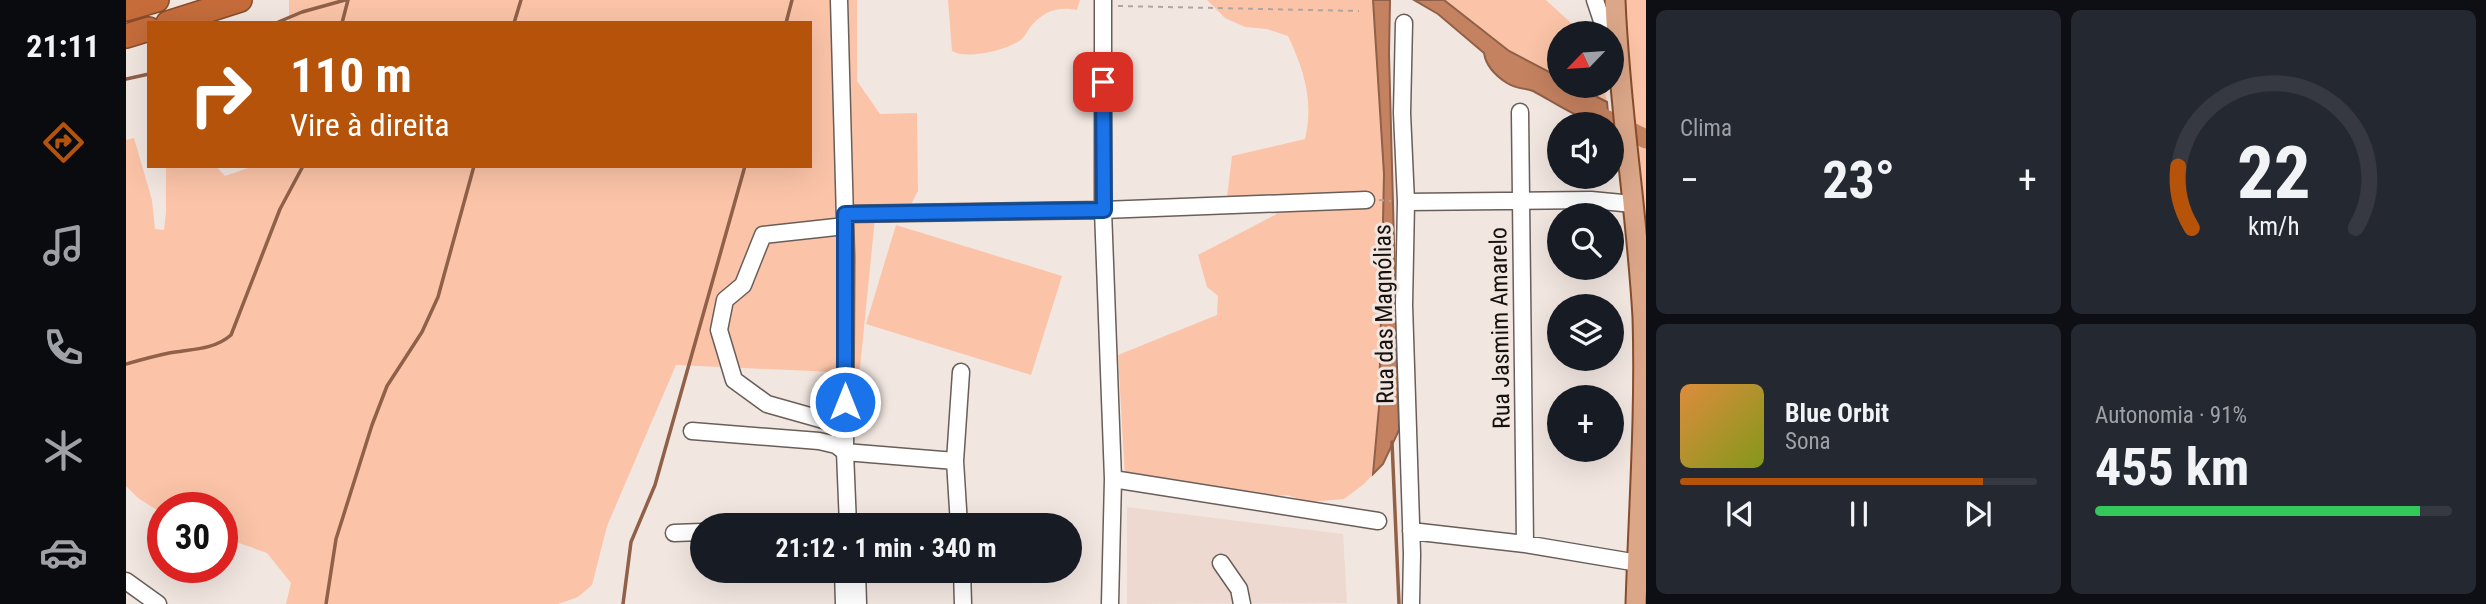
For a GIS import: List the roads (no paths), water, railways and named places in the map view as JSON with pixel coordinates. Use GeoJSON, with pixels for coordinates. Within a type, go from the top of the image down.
{"type":"FeatureCollection","features":[{"type":"Feature","properties":{"kind":"highway"},"geometry":{"type":"LineString","coordinates":[[126,9],[157,0]]}},
{"type":"Feature","properties":{"kind":"highway"},"geometry":{"type":"LineString","coordinates":[[173,21],[240,0]]}},
{"type":"Feature","properties":{"kind":"highway"},"geometry":{"type":"LineString","coordinates":[[126,36],[147,30]]}},
{"type":"Feature","properties":{"kind":"main road"},"geometry":{"type":"LineString","coordinates":[[1615,0],[1615,21]]}},
{"type":"Feature","properties":{"kind":"main road"},"geometry":{"type":"LineString","coordinates":[[1621,98],[1640,268],[1644,362],[1636,604]]}},
{"type":"Feature","properties":{"kind":"street"},"geometry":{"type":"LineString","coordinates":[[839,0],[845,220],[848,513]]}},
{"type":"Feature","properties":{"kind":"street"},"geometry":{"type":"LineString","coordinates":[[1595,0],[1602,21]]}},
{"type":"Feature","properties":{"kind":"street"},"geometry":{"type":"LineString","coordinates":[[1103,3],[1104,210],[1113,479],[1110,604]]}},
{"type":"Feature","properties":{"kind":"street","name":"Rua das Magnólias"},"geometry":{"type":"LineString","coordinates":[[1404,23],[1402,202],[1411,604]]}},
{"type":"Feature","properties":{"kind":"street","name":"Rua Jasmim Amarelo"},"geometry":{"type":"LineString","coordinates":[[1520,112],[1525,544]]}},
{"type":"Feature","properties":{"kind":"street"},"geometry":{"type":"LineString","coordinates":[[845,426],[767,404],[734,380],[719,330],[725,300],[743,285],[764,235],[845,220],[1373,200]]}},
{"type":"Feature","properties":{"kind":"street"},"geometry":{"type":"LineString","coordinates":[[1402,202],[1591,200],[1633,204]]}},
{"type":"Feature","properties":{"kind":"street"},"geometry":{"type":"LineString","coordinates":[[958,513],[955,461],[961,372]]}},
{"type":"Feature","properties":{"kind":"street"},"geometry":{"type":"LineString","coordinates":[[692,431],[819,441],[836,445],[845,452],[955,461]]}},
{"type":"Feature","properties":{"kind":"street"},"geometry":{"type":"LineString","coordinates":[[1113,479],[1378,521]]}},
{"type":"Feature","properties":{"kind":"street"},"geometry":{"type":"LineString","coordinates":[[1410,531],[1525,544],[1638,563]]}},
{"type":"Feature","properties":{"kind":"street"},"geometry":{"type":"LineString","coordinates":[[674,533],[690,532]]}},
{"type":"Feature","properties":{"kind":"street"},"geometry":{"type":"LineString","coordinates":[[1221,563],[1239,589],[1242,604]]}},
{"type":"Feature","properties":{"kind":"street"},"geometry":{"type":"LineString","coordinates":[[126,580],[158,604]]}},
{"type":"Feature","properties":{"kind":"street"},"geometry":{"type":"LineString","coordinates":[[843,583],[844,604]]}},
{"type":"Feature","properties":{"kind":"street"},"geometry":{"type":"LineString","coordinates":[[857,583],[858,604]]}},
{"type":"Feature","properties":{"kind":"street"},"geometry":{"type":"LineString","coordinates":[[962,583],[963,604]]}},
{"type":"Feature","properties":{"kind":"waterway"},"geometry":{"type":"LineString","coordinates":[[281,21],[345,0]]}},
{"type":"Feature","properties":{"kind":"waterway"},"geometry":{"type":"LineString","coordinates":[[343,21],[348,0]]}},
{"type":"Feature","properties":{"kind":"waterway"},"geometry":{"type":"LineString","coordinates":[[515,21],[521,0]]}},
{"type":"Feature","properties":{"kind":"waterway"},"geometry":{"type":"LineString","coordinates":[[787,21],[792,0]]}},
{"type":"Feature","properties":{"kind":"waterway"},"geometry":{"type":"LineString","coordinates":[[126,79],[147,74]]}},
{"type":"Feature","properties":{"kind":"waterway"},"geometry":{"type":"LineString","coordinates":[[1587,110],[1646,139]]}},
{"type":"Feature","properties":{"kind":"waterway"},"geometry":{"type":"LineString","coordinates":[[126,364],[210,346],[231,335],[280,209],[302,168]]}},
{"type":"Feature","properties":{"kind":"waterway"},"geometry":{"type":"LineString","coordinates":[[326,604],[336,539],[372,425],[387,386],[422,332],[438,297],[473,168]]}},
{"type":"Feature","properties":{"kind":"waterway"},"geometry":{"type":"LineString","coordinates":[[623,604],[631,542],[655,485],[744,168]]}},
{"type":"Feature","properties":{"kind":"waterway"},"geometry":{"type":"LineString","coordinates":[[1392,442],[1399,604]]}}]}
